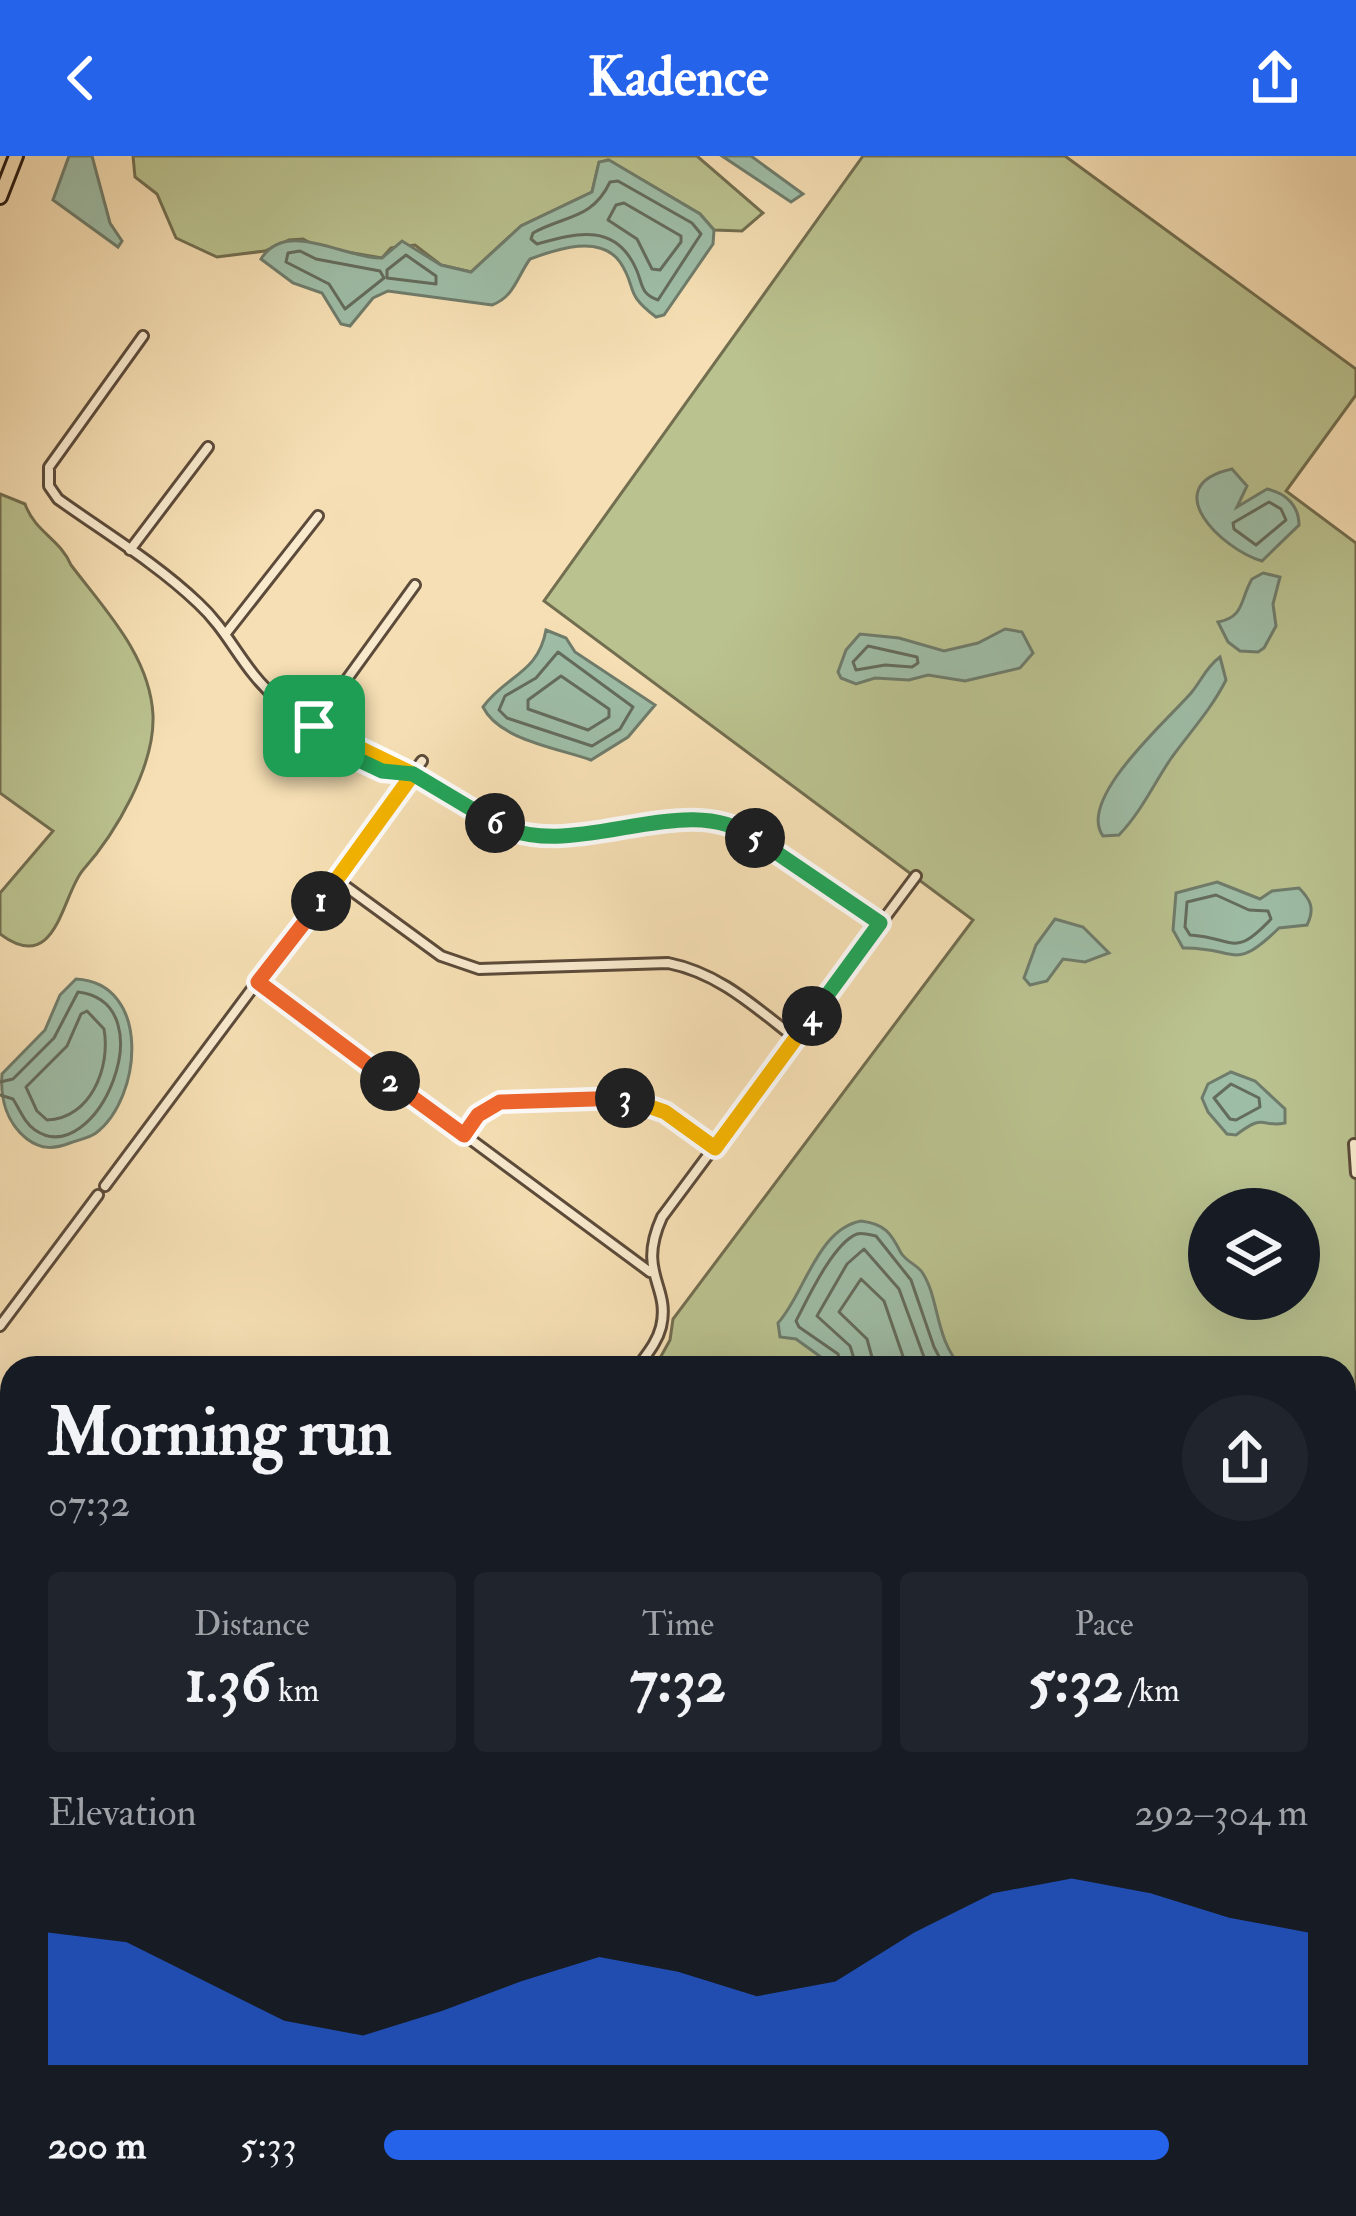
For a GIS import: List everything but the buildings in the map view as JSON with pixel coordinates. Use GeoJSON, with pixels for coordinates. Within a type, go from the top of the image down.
{"type":"FeatureCollection","features":[{"type":"Feature","properties":{"kind":"main road"},"geometry":{"type":"LineString","coordinates":[[0,197],[16,156]]}},
{"type":"Feature","properties":{"kind":"street"},"geometry":{"type":"LineString","coordinates":[[143,336],[49,467],[49,486],[58,499],[185,591],[227,632],[274,700],[314,726],[520,834],[574,835],[687,820],[742,829],[880,923]]}},
{"type":"Feature","properties":{"kind":"street"},"geometry":{"type":"LineString","coordinates":[[130,550],[208,447]]}},
{"type":"Feature","properties":{"kind":"street"},"geometry":{"type":"LineString","coordinates":[[227,632],[319,516]]}},
{"type":"Feature","properties":{"kind":"street"},"geometry":{"type":"LineString","coordinates":[[314,726],[415,584]]}},
{"type":"Feature","properties":{"kind":"street"},"geometry":{"type":"LineString","coordinates":[[105,1186],[422,761]]}},
{"type":"Feature","properties":{"kind":"street"},"geometry":{"type":"LineString","coordinates":[[646,1356],[663,1320],[651,1273],[654,1235],[662,1217],[916,876]]}},
{"type":"Feature","properties":{"kind":"street"},"geometry":{"type":"LineString","coordinates":[[337,880],[441,956],[458,963],[495,970],[668,963],[694,968],[718,980],[795,1038]]}},
{"type":"Feature","properties":{"kind":"street"},"geometry":{"type":"LineString","coordinates":[[258,982],[651,1273]]}},
{"type":"Feature","properties":{"kind":"street"},"geometry":{"type":"LineString","coordinates":[[464,1135],[478,1115],[500,1102],[614,1096],[639,1100],[665,1112],[715,1148]]}},
{"type":"Feature","properties":{"kind":"street"},"geometry":{"type":"LineString","coordinates":[[1354,1144],[1356,1173]]}},
{"type":"Feature","properties":{"kind":"street"},"geometry":{"type":"LineString","coordinates":[[0,1326],[98,1195]]}},
{"type":"Feature","properties":{"kind":"shaded area"},"geometry":{"type":"Polygon","coordinates":[[[133,156],[697,156],[763,213],[742,231],[714,230],[700,214],[608,160],[599,163],[592,192],[521,226],[471,272],[441,265],[415,245],[391,248],[382,258],[318,247],[303,239],[265,251],[217,257],[176,238],[157,194],[135,177],[133,156]]]}},
{"type":"Feature","properties":{"kind":"shaded area"},"geometry":{"type":"Polygon","coordinates":[[[863,156],[1065,156],[1356,369],[1356,395],[1286,491],[1356,543],[1356,1356],[661,1356],[673,1319],[973,920],[544,601],[863,156]]]}},
{"type":"Feature","properties":{"kind":"shaded area"},"geometry":{"type":"Polygon","coordinates":[[[0,494],[25,504],[124,635],[144,673],[153,715],[147,756],[131,798],[76,881],[55,927],[34,946],[19,945],[0,934],[0,893],[53,831],[0,793],[0,494]]]}},
{"type":"Feature","properties":{"kind":"water"},"geometry":{"type":"Polygon","coordinates":[[[69,156],[92,156],[110,223],[122,241],[118,247],[53,200],[69,156]]]}},
{"type":"Feature","properties":{"kind":"water"},"geometry":{"type":"Polygon","coordinates":[[[722,156],[751,156],[803,194],[791,202],[722,156]]]}},
{"type":"Feature","properties":{"kind":"water"},"geometry":{"type":"Polygon","coordinates":[[[609,160],[700,214],[714,230],[713,244],[664,315],[656,317],[639,302],[611,253],[590,246],[530,259],[510,292],[492,305],[388,291],[373,298],[350,326],[341,324],[322,293],[293,283],[261,259],[272,247],[301,241],[382,258],[402,241],[441,265],[471,272],[521,226],[592,192],[599,162],[609,160]]]}},
{"type":"Feature","properties":{"kind":"water"},"geometry":{"type":"Polygon","coordinates":[[[1232,469],[1247,486],[1237,507],[1267,489],[1285,497],[1297,512],[1299,525],[1262,561],[1215,532],[1197,503],[1199,489],[1210,477],[1232,469]]]}},
{"type":"Feature","properties":{"kind":"water"},"geometry":{"type":"Polygon","coordinates":[[[1263,573],[1280,577],[1273,604],[1276,626],[1264,648],[1240,651],[1228,642],[1218,622],[1233,616],[1252,579],[1263,573]]]}},
{"type":"Feature","properties":{"kind":"water"},"geometry":{"type":"Polygon","coordinates":[[[1005,629],[1022,632],[1033,653],[1020,668],[965,681],[928,675],[856,684],[838,672],[846,650],[860,634],[899,638],[944,651],[978,643],[1005,629]]]}},
{"type":"Feature","properties":{"kind":"water"},"geometry":{"type":"Polygon","coordinates":[[[546,630],[566,638],[575,652],[655,705],[628,737],[591,760],[516,735],[502,728],[483,707],[529,665],[546,630]]]}},
{"type":"Feature","properties":{"kind":"water"},"geometry":{"type":"Polygon","coordinates":[[[1220,657],[1226,680],[1214,700],[1127,826],[1119,835],[1103,836],[1098,820],[1113,781],[1220,657]]]}},
{"type":"Feature","properties":{"kind":"water"},"geometry":{"type":"Polygon","coordinates":[[[1217,882],[1260,899],[1272,891],[1299,888],[1310,905],[1307,925],[1279,928],[1242,954],[1183,948],[1173,930],[1176,893],[1217,882]]]}},
{"type":"Feature","properties":{"kind":"water"},"geometry":{"type":"Polygon","coordinates":[[[1055,919],[1083,927],[1109,953],[1085,962],[1063,959],[1047,981],[1030,985],[1024,978],[1036,945],[1055,919]]]}},
{"type":"Feature","properties":{"kind":"water"},"geometry":{"type":"Polygon","coordinates":[[[76,979],[101,985],[118,1000],[128,1020],[130,1070],[123,1095],[96,1133],[43,1147],[20,1133],[10,1118],[2,1074],[45,1030],[60,995],[76,979]]]}},
{"type":"Feature","properties":{"kind":"water"},"geometry":{"type":"Polygon","coordinates":[[[1231,1072],[1255,1081],[1285,1109],[1285,1123],[1258,1122],[1236,1135],[1227,1134],[1202,1098],[1208,1084],[1231,1072]]]}},
{"type":"Feature","properties":{"kind":"water"},"geometry":{"type":"Polygon","coordinates":[[[861,1221],[876,1224],[922,1272],[953,1356],[819,1356],[796,1339],[780,1337],[778,1323],[822,1249],[846,1227],[861,1221]]]}},
{"type":"Feature","properties":{"kind":"route"},"geometry":{"type":"LineString","coordinates":[[314,726],[342,752],[382,771],[413,774],[520,834],[574,835],[687,820],[742,829],[880,923],[715,1148],[665,1112],[639,1100],[614,1096],[500,1102],[478,1115],[464,1135],[258,982],[413,774],[314,726]]}}]}
